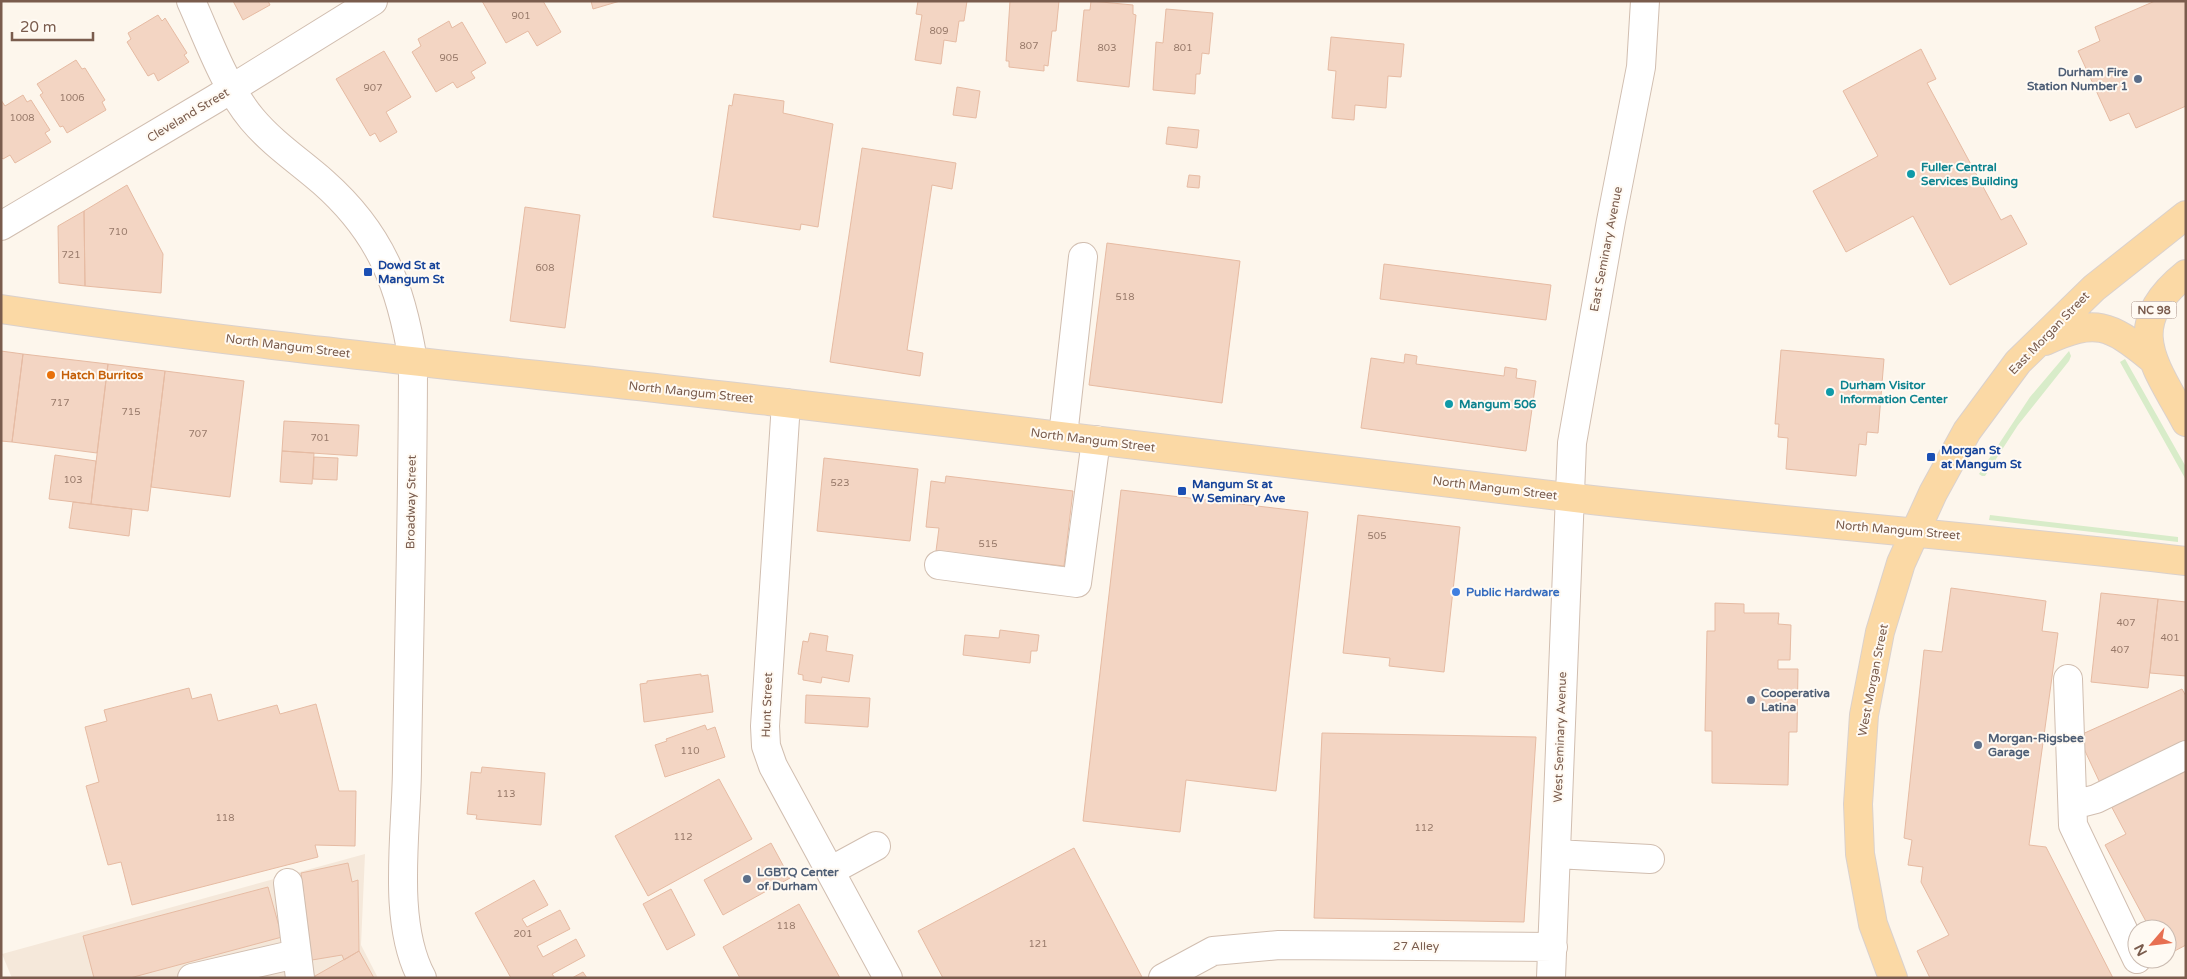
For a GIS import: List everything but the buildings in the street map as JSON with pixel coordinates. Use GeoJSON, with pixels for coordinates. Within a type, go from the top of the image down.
{"type":"FeatureCollection","features":[{"type":"Feature","properties":{"kind":"main road","name":"East Morgan Street"},"geometry":{"type":"LineString","coordinates":[[1914,532],[1967,431],[2018,362],[2112,272],[2186,215]]}},
{"type":"Feature","properties":{"kind":"main road","name":"NC 98"},"geometry":{"type":"LineString","coordinates":[[2186,274],[2163,295],[2152,312],[2148,330],[2151,358],[2186,422]]}},
{"type":"Feature","properties":{"kind":"main road","name":"North Mangum Street"},"geometry":{"type":"LineString","coordinates":[[1,309],[413,362],[786,403],[1570,497],[2186,561]]}},
{"type":"Feature","properties":{"kind":"main road"},"geometry":{"type":"LineString","coordinates":[[2035,346],[2069,330],[2102,328],[2122,334],[2151,358]]}},
{"type":"Feature","properties":{"kind":"main road","name":"West Morgan Street"},"geometry":{"type":"LineString","coordinates":[[1893,978],[1873,924],[1860,854],[1859,761],[1864,715],[1880,632],[1901,563],[1914,532]]}},
{"type":"Feature","properties":{"kind":"street","name":"Broadway Street"},"geometry":{"type":"LineString","coordinates":[[191,1],[232,88],[261,129],[342,200],[378,249],[394,277],[402,302],[413,362],[407,816],[402,892],[403,914],[412,954],[422,978]]}},
{"type":"Feature","properties":{"kind":"street","name":"Cleveland Street"},"geometry":{"type":"LineString","coordinates":[[1,226],[373,1]]}},
{"type":"Feature","properties":{"kind":"street","name":"East Seminary Avenue"},"geometry":{"type":"LineString","coordinates":[[1570,497],[1572,442],[1579,395],[1641,68],[1644,1]]}},
{"type":"Feature","properties":{"kind":"street"},"geometry":{"type":"LineString","coordinates":[[1063,436],[1083,257]]}},
{"type":"Feature","properties":{"kind":"street","name":"Hunt Street"},"geometry":{"type":"LineString","coordinates":[[786,403],[765,737],[772,766],[888,978]]}},
{"type":"Feature","properties":{"kind":"street"},"geometry":{"type":"LineString","coordinates":[[939,565],[1077,583],[1096,440]]}},
{"type":"Feature","properties":{"kind":"street","name":"West Seminary Avenue"},"geometry":{"type":"LineString","coordinates":[[1551,978],[1570,497]]}},
{"type":"Feature","properties":{"kind":"street"},"geometry":{"type":"LineString","coordinates":[[2068,679],[2074,825],[2127,938]]}},
{"type":"Feature","properties":{"kind":"street"},"geometry":{"type":"LineString","coordinates":[[2073,806],[2096,799],[2186,755]]}},
{"type":"Feature","properties":{"kind":"street"},"geometry":{"type":"LineString","coordinates":[[830,871],[876,846]]}},
{"type":"Feature","properties":{"kind":"street"},"geometry":{"type":"LineString","coordinates":[[1556,854],[1650,859]]}},
{"type":"Feature","properties":{"kind":"street"},"geometry":{"type":"LineString","coordinates":[[192,978],[298,966],[288,883]]}},
{"type":"Feature","properties":{"kind":"street","name":"27 Alley"},"geometry":{"type":"LineString","coordinates":[[1163,978],[1214,951],[1279,945],[1553,948]]}},
{"type":"Feature","properties":{"kind":"shaded area"},"geometry":{"type":"Polygon","coordinates":[[[365,854],[361,945],[378,978],[12,978],[2,954],[365,854]]]}},
{"type":"Feature","properties":{"kind":"green space"},"geometry":{"type":"Polygon","coordinates":[[[2069,351],[2071,356],[2069,361],[2018,425],[1985,476],[1979,474],[2030,397],[2069,351]]]}},
{"type":"Feature","properties":{"kind":"green space"},"geometry":{"type":"Polygon","coordinates":[[[2125,359],[2186,467],[2186,480],[2120,362],[2125,359]]]}},
{"type":"Feature","properties":{"kind":"green space"},"geometry":{"type":"Polygon","coordinates":[[[1990,515],[2178,537],[2178,542],[1989,520],[1990,515]]]}},
{"type":"Feature","properties":{"kind":"place","name":"Durham Fire Station Number 1"},"geometry":{"type":"Point","coordinates":[2138,79]}},
{"type":"Feature","properties":{"kind":"place","name":"Fuller Central Services Building"},"geometry":{"type":"Point","coordinates":[1911,174]}},
{"type":"Feature","properties":{"kind":"place","name":"Dowd St at Mangum St"},"geometry":{"type":"Point","coordinates":[368,272]}},
{"type":"Feature","properties":{"kind":"place","name":"Hatch Burritos"},"geometry":{"type":"Point","coordinates":[51,375]}},
{"type":"Feature","properties":{"kind":"place","name":"Durham Visitor Information Center"},"geometry":{"type":"Point","coordinates":[1830,392]}},
{"type":"Feature","properties":{"kind":"place","name":"Mangum 506"},"geometry":{"type":"Point","coordinates":[1449,404]}},
{"type":"Feature","properties":{"kind":"place","name":"Morgan St at Mangum St"},"geometry":{"type":"Point","coordinates":[1931,457]}},
{"type":"Feature","properties":{"kind":"place","name":"Mangum St at W Seminary Ave"},"geometry":{"type":"Point","coordinates":[1182,491]}},
{"type":"Feature","properties":{"kind":"place","name":"Public Hardware"},"geometry":{"type":"Point","coordinates":[1456,592]}},
{"type":"Feature","properties":{"kind":"place","name":"Cooperativa Latina"},"geometry":{"type":"Point","coordinates":[1751,700]}},
{"type":"Feature","properties":{"kind":"place","name":"Morgan-Rigsbee Garage"},"geometry":{"type":"Point","coordinates":[1978,745]}},
{"type":"Feature","properties":{"kind":"place","name":"LGBTQ Center of Durham"},"geometry":{"type":"Point","coordinates":[747,879]}}]}
